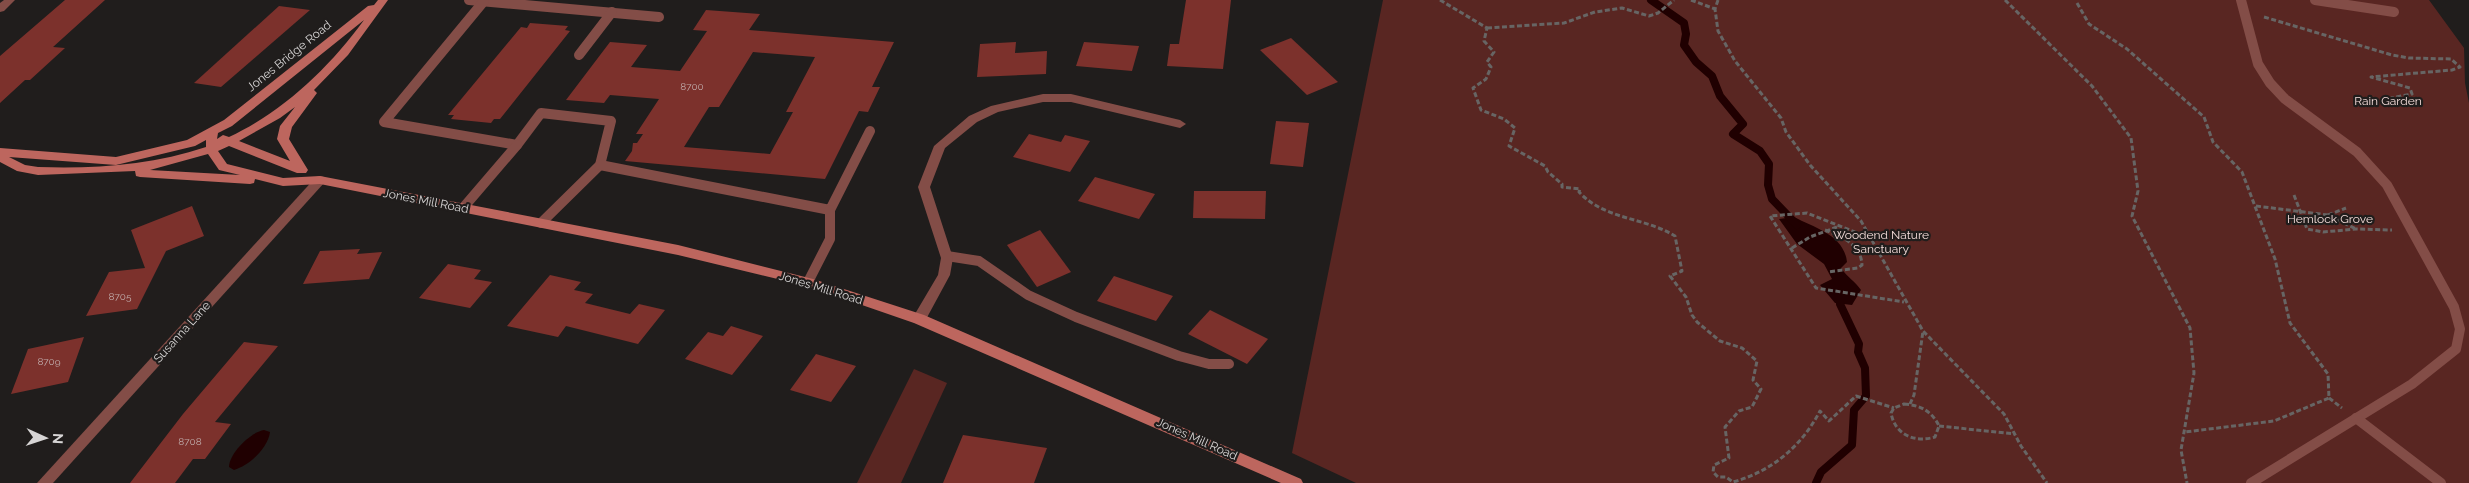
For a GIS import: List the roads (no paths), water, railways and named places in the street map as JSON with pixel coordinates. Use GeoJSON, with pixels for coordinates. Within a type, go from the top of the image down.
{"type":"FeatureCollection","features":[{"type":"Feature","properties":{"kind":"street"},"geometry":{"type":"LineString","coordinates":[[0,9],[10,0]]}},
{"type":"Feature","properties":{"kind":"street","name":"Jones Bridge Road"},"geometry":{"type":"LineString","coordinates":[[220,146],[268,121],[329,70],[360,33],[383,0]]}},
{"type":"Feature","properties":{"kind":"street","name":"Jones Bridge Road"},"geometry":{"type":"LineString","coordinates":[[212,133],[228,123],[383,0]]}},
{"type":"Feature","properties":{"kind":"street"},"geometry":{"type":"LineString","coordinates":[[300,170],[283,139],[286,126],[329,70]]}},
{"type":"Feature","properties":{"kind":"street"},"geometry":{"type":"LineString","coordinates":[[919,319],[944,275],[947,256],[924,187],[940,146],[972,119],[995,109],[1043,98],[1071,98],[1180,124]]}},
{"type":"Feature","properties":{"kind":"street"},"geometry":{"type":"LineString","coordinates":[[0,152],[116,161],[191,143],[212,133],[220,146],[167,164],[116,171]]}},
{"type":"Feature","properties":{"kind":"street","name":"Jones Mill Road"},"geometry":{"type":"LineString","coordinates":[[212,133],[220,146],[300,170],[320,180]]}},
{"type":"Feature","properties":{"kind":"street","name":"Jones Mill Road"},"geometry":{"type":"LineString","coordinates":[[220,146],[216,161],[223,167],[283,182],[320,180],[678,250],[808,282],[919,319],[1296,483]]}},
{"type":"Feature","properties":{"kind":"street"},"geometry":{"type":"LineString","coordinates":[[0,158],[24,169],[116,171],[283,182]]}},
{"type":"Feature","properties":{"kind":"street","name":"Susanna Lane"},"geometry":{"type":"LineString","coordinates":[[44,483],[320,180]]}},
{"type":"Feature","properties":{"kind":"lane"},"geometry":{"type":"LineString","coordinates":[[469,0],[659,16]]}},
{"type":"Feature","properties":{"kind":"lane"},"geometry":{"type":"LineString","coordinates":[[2241,0],[2258,64],[2270,83],[2285,99],[2357,152],[2387,184],[2439,277],[2454,307],[2460,329],[2456,349],[2412,384],[2251,483]]}},
{"type":"Feature","properties":{"kind":"lane"},"geometry":{"type":"LineString","coordinates":[[2315,0],[2394,12]]}},
{"type":"Feature","properties":{"kind":"lane"},"geometry":{"type":"LineString","coordinates":[[484,1],[384,122],[517,145]]}},
{"type":"Feature","properties":{"kind":"lane"},"geometry":{"type":"LineString","coordinates":[[580,55],[612,12]]}},
{"type":"Feature","properties":{"kind":"lane"},"geometry":{"type":"LineString","coordinates":[[463,208],[517,145],[541,113],[611,121],[600,165],[541,223]]}},
{"type":"Feature","properties":{"kind":"lane"},"geometry":{"type":"LineString","coordinates":[[808,282],[830,239],[830,210],[870,130]]}},
{"type":"Feature","properties":{"kind":"lane"},"geometry":{"type":"LineString","coordinates":[[600,165],[830,210]]}},
{"type":"Feature","properties":{"kind":"lane"},"geometry":{"type":"LineString","coordinates":[[947,256],[979,261],[1028,295],[1179,356],[1209,364],[1229,364]]}},
{"type":"Feature","properties":{"kind":"lane"},"geometry":{"type":"LineString","coordinates":[[2356,418],[2441,483]]}},
{"type":"Feature","properties":{"kind":"waterway"},"geometry":{"type":"LineString","coordinates":[[1651,0],[1684,23],[1686,34],[1684,45],[1696,62],[1712,76],[1720,96],[1743,124],[1733,134],[1760,151],[1769,164],[1768,185],[1772,199],[1797,225]]}},
{"type":"Feature","properties":{"kind":"waterway"},"geometry":{"type":"LineString","coordinates":[[1816,483],[1821,472],[1852,445],[1854,410],[1866,396],[1865,368],[1858,352],[1859,344],[1840,304],[1840,293]]}},
{"type":"Feature","properties":{"kind":"park label","name":"Rain Garden"},"geometry":{"type":"Point","coordinates":[2388,101]}},
{"type":"Feature","properties":{"kind":"park label","name":"Hemlock Grove"},"geometry":{"type":"Point","coordinates":[2330,219]}},
{"type":"Feature","properties":{"kind":"park label","name":"Woodend Nature Sanctuary"},"geometry":{"type":"Point","coordinates":[1881,242]}}]}
